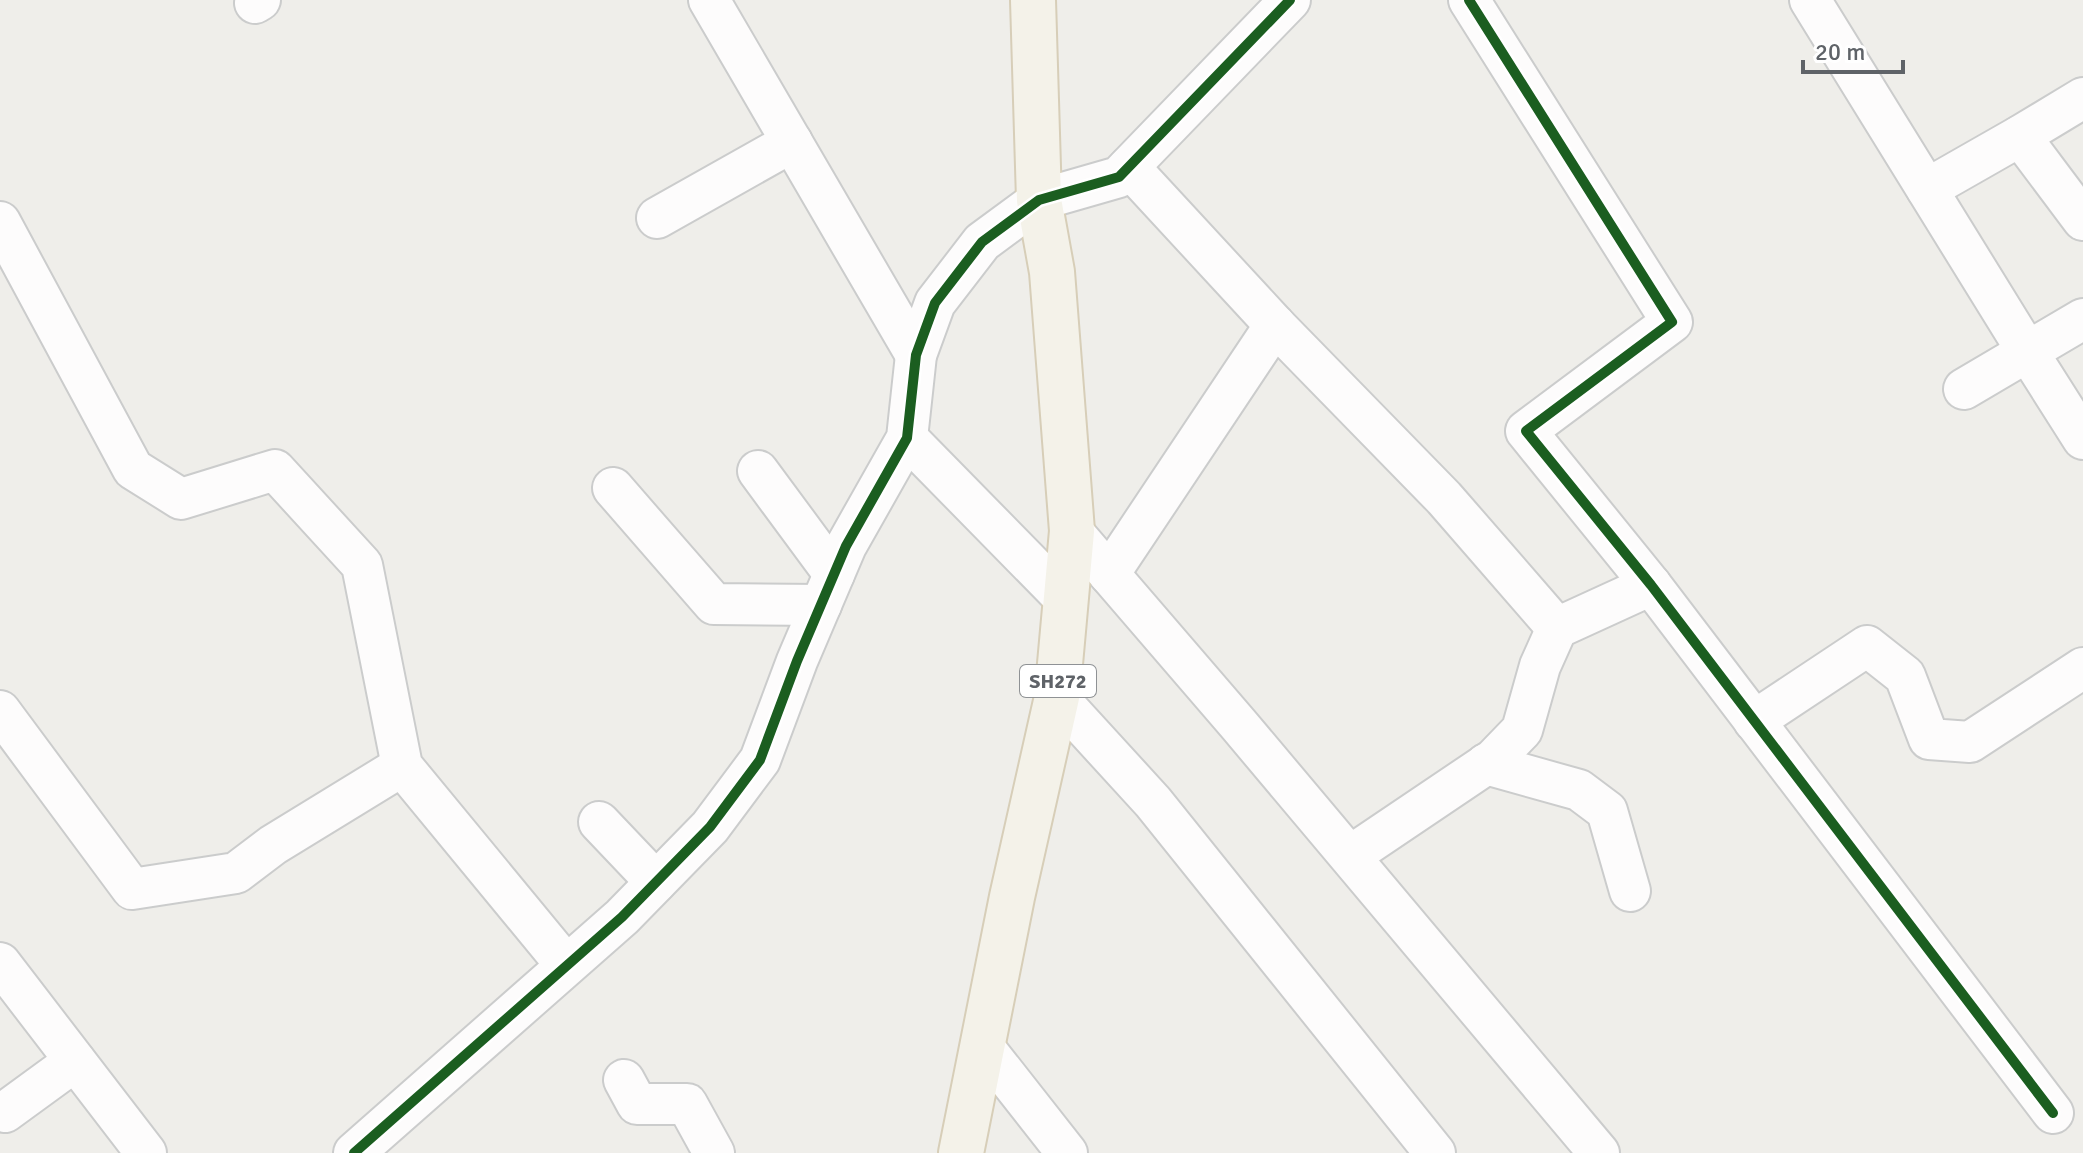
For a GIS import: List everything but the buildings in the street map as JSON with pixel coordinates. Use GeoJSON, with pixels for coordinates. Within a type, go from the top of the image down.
{"type":"FeatureCollection","features":[{"type":"Feature","properties":{"kind":"main road","name":"SH272"},"geometry":{"type":"LineString","coordinates":[[961,1153],[1012,897],[1057,697],[1072,531],[1052,272],[1039,200],[1033,0]]}},
{"type":"Feature","properties":{"kind":"street"},"geometry":{"type":"LineString","coordinates":[[709,0],[916,355]]}},
{"type":"Feature","properties":{"kind":"street"},"geometry":{"type":"LineString","coordinates":[[354,1153],[622,917],[710,827],[760,760],[797,661],[846,546],[907,438],[916,355],[935,303],[982,242],[1039,200],[1119,177],[1290,0]]}},
{"type":"Feature","properties":{"kind":"street"},"geometry":{"type":"LineString","coordinates":[[1469,0],[1672,322],[1526,431],[1651,585],[2053,1113]]}},
{"type":"Feature","properties":{"kind":"street"},"geometry":{"type":"LineString","coordinates":[[1810,0],[2083,439]]}},
{"type":"Feature","properties":{"kind":"street"},"geometry":{"type":"LineString","coordinates":[[1927,189],[2083,98]]}},
{"type":"Feature","properties":{"kind":"street"},"geometry":{"type":"LineString","coordinates":[[2020,136],[2083,220]]}},
{"type":"Feature","properties":{"kind":"street"},"geometry":{"type":"LineString","coordinates":[[657,218],[792,142]]}},
{"type":"Feature","properties":{"kind":"street"},"geometry":{"type":"LineString","coordinates":[[1129,167],[1275,325],[1444,498],[1557,628]]}},
{"type":"Feature","properties":{"kind":"street"},"geometry":{"type":"LineString","coordinates":[[0,222],[133,469],[181,499],[275,470],[362,565],[402,766],[566,965]]}},
{"type":"Feature","properties":{"kind":"street"},"geometry":{"type":"LineString","coordinates":[[1964,389],[2083,319]]}},
{"type":"Feature","properties":{"kind":"street"},"geometry":{"type":"LineString","coordinates":[[1109,574],[1275,325]]}},
{"type":"Feature","properties":{"kind":"street"},"geometry":{"type":"LineString","coordinates":[[907,438],[1066,600]]}},
{"type":"Feature","properties":{"kind":"street"},"geometry":{"type":"LineString","coordinates":[[758,471],[827,590]]}},
{"type":"Feature","properties":{"kind":"street"},"geometry":{"type":"LineString","coordinates":[[613,488],[714,604],[827,590]]}},
{"type":"Feature","properties":{"kind":"street"},"geometry":{"type":"LineString","coordinates":[[1072,531],[1599,1153]]}},
{"type":"Feature","properties":{"kind":"street"},"geometry":{"type":"LineString","coordinates":[[1350,856],[1486,764],[1522,730],[1540,666],[1557,628],[1651,585]]}},
{"type":"Feature","properties":{"kind":"street"},"geometry":{"type":"LineString","coordinates":[[1754,721],[1867,646],[1905,676],[1929,739],[1970,742],[2083,668]]}},
{"type":"Feature","properties":{"kind":"street"},"geometry":{"type":"LineString","coordinates":[[1057,697],[1153,802],[1435,1153]]}},
{"type":"Feature","properties":{"kind":"street"},"geometry":{"type":"LineString","coordinates":[[0,711],[132,889],[236,873],[273,845],[402,766]]}},
{"type":"Feature","properties":{"kind":"street"},"geometry":{"type":"LineString","coordinates":[[1486,764],[1579,790],[1607,811],[1630,891]]}},
{"type":"Feature","properties":{"kind":"street"},"geometry":{"type":"LineString","coordinates":[[599,822],[656,882]]}},
{"type":"Feature","properties":{"kind":"street"},"geometry":{"type":"LineString","coordinates":[[0,963],[146,1153]]}},
{"type":"Feature","properties":{"kind":"street"},"geometry":{"type":"LineString","coordinates":[[982,1045],[1067,1153]]}},
{"type":"Feature","properties":{"kind":"street"},"geometry":{"type":"LineString","coordinates":[[5,1112],[75,1061]]}},
{"type":"Feature","properties":{"kind":"street"},"geometry":{"type":"LineString","coordinates":[[624,1080],[637,1104],[687,1104],[714,1153]]}},
{"type":"Feature","properties":{"kind":"cycle path"},"geometry":{"type":"LineString","coordinates":[[354,1153],[622,917],[710,827],[760,760],[797,661],[846,546],[907,438],[916,355],[935,303],[982,242],[1039,200],[1119,177],[1290,0]]}},
{"type":"Feature","properties":{"kind":"cycle path"},"geometry":{"type":"LineString","coordinates":[[1469,0],[1672,322],[1526,431],[1651,585],[2053,1113]]}}]}
